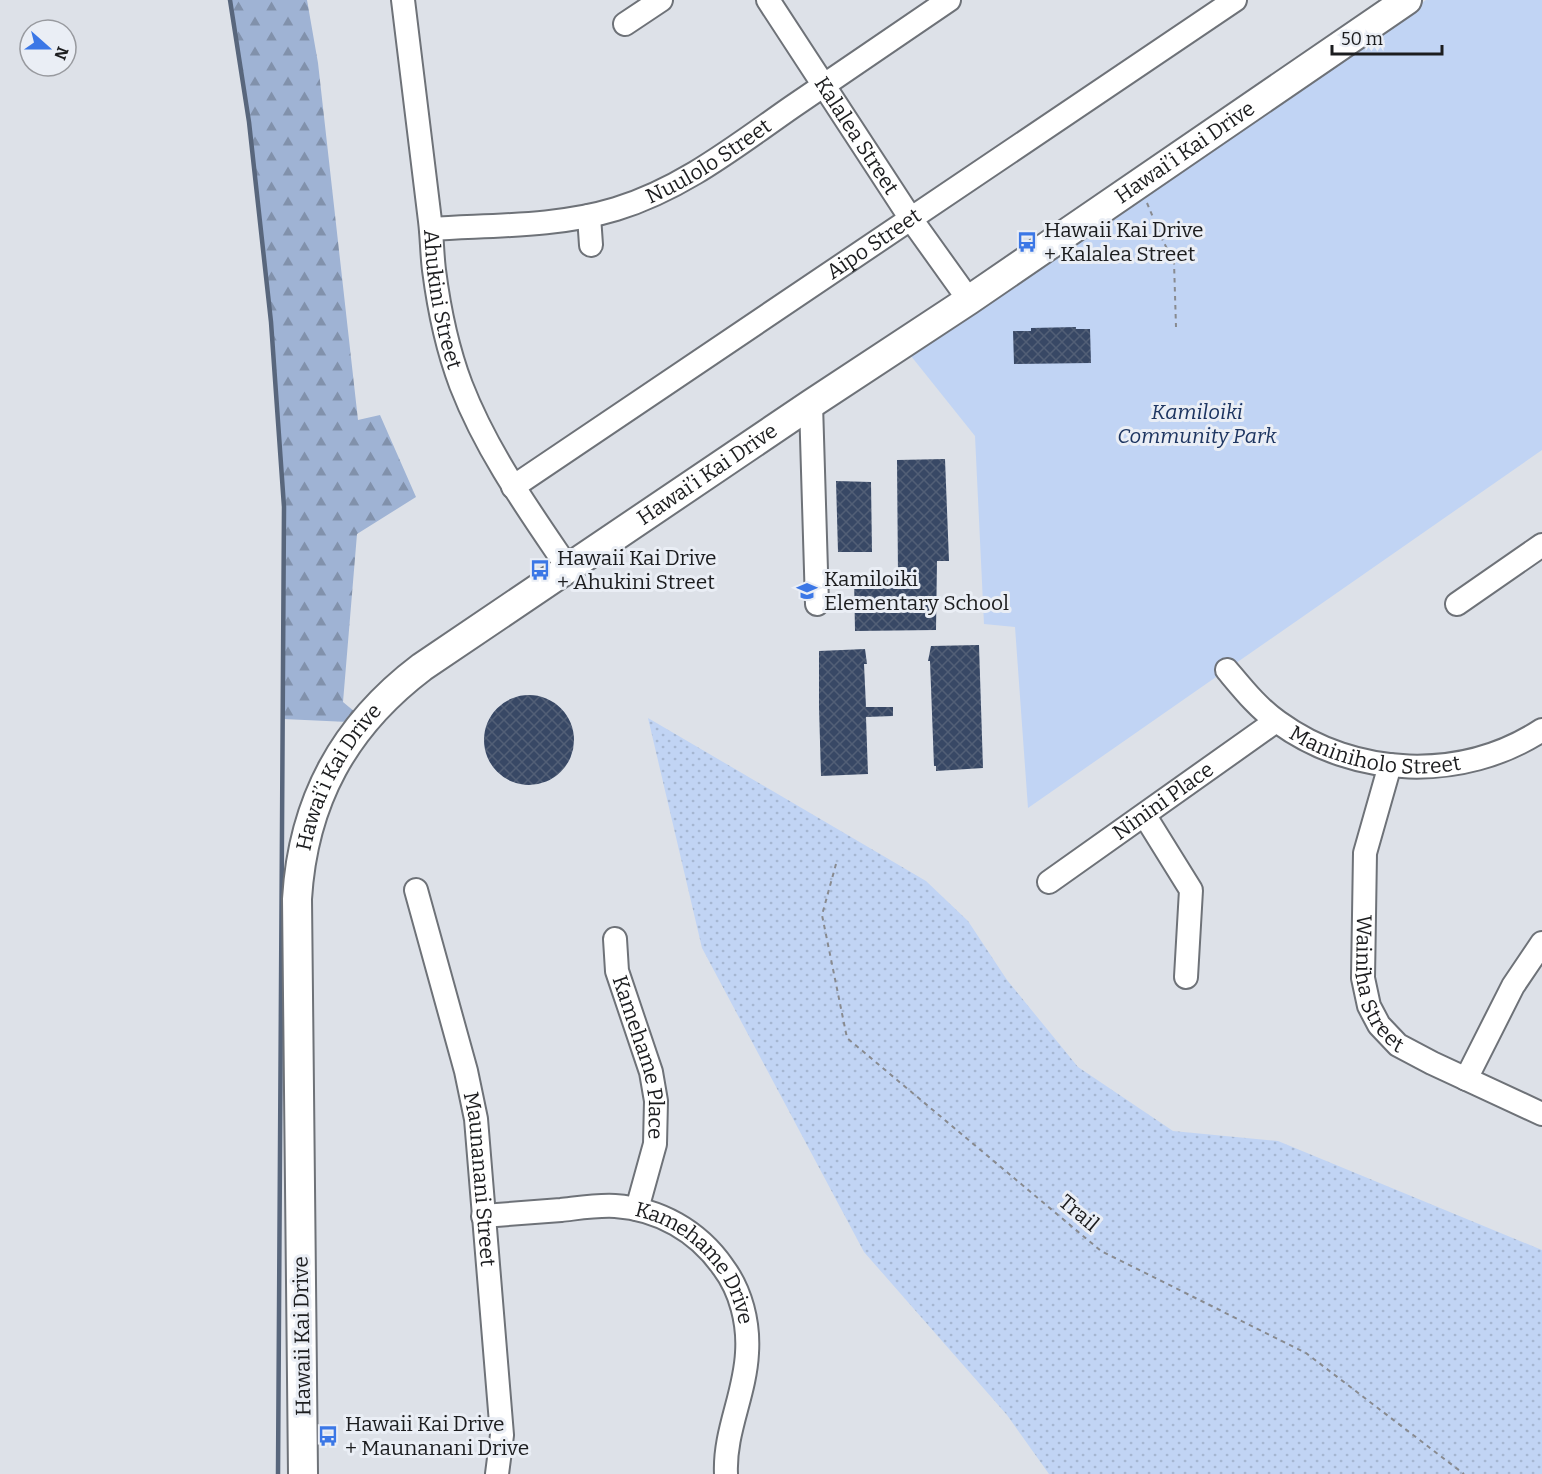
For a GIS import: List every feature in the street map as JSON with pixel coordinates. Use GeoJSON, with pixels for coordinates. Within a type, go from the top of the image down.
{"type":"FeatureCollection","features":[{"type":"Feature","properties":{"kind":"main road","name":"Hawai’i Kai Drive"},"geometry":{"type":"LineString","coordinates":[[300,1198],[297,899],[303,850],[316,803],[342,751],[366,718],[383,700],[422,667],[969,300],[1407,0]]}},
{"type":"Feature","properties":{"kind":"main road","name":"Hawaii Kai Drive"},"geometry":{"type":"LineString","coordinates":[[300,1198],[303,1474]]}},
{"type":"Feature","properties":{"kind":"street","name":"Ahukini Street"},"geometry":{"type":"LineString","coordinates":[[403,0],[435,278],[448,345],[475,419],[493,454],[568,568]]}},
{"type":"Feature","properties":{"kind":"street"},"geometry":{"type":"LineString","coordinates":[[625,24],[661,0]]}},
{"type":"Feature","properties":{"kind":"street","name":"Kalalea Street"},"geometry":{"type":"LineString","coordinates":[[768,0],[911,219],[969,300]]}},
{"type":"Feature","properties":{"kind":"street","name":"Nuulolo Street"},"geometry":{"type":"LineString","coordinates":[[431,229],[562,220],[589,216],[641,201],[689,177],[949,0]]}},
{"type":"Feature","properties":{"kind":"street","name":"Aipo Street"},"geometry":{"type":"LineString","coordinates":[[513,487],[1235,0]]}},
{"type":"Feature","properties":{"kind":"street"},"geometry":{"type":"LineString","coordinates":[[589,216],[591,245]]}},
{"type":"Feature","properties":{"kind":"street"},"geometry":{"type":"LineString","coordinates":[[811,404],[817,604]]}},
{"type":"Feature","properties":{"kind":"street"},"geometry":{"type":"LineString","coordinates":[[1457,604],[1542,545]]}},
{"type":"Feature","properties":{"kind":"street","name":"Maniniholo Street"},"geometry":{"type":"LineString","coordinates":[[1227,670],[1245,692],[1276,721],[1310,742],[1366,762],[1426,767],[1466,762],[1504,750],[1542,730]]}},
{"type":"Feature","properties":{"kind":"street","name":"Ninini Place"},"geometry":{"type":"LineString","coordinates":[[1049,882],[1276,721]]}},
{"type":"Feature","properties":{"kind":"street","name":"Wainiha Street"},"geometry":{"type":"LineString","coordinates":[[1390,765],[1365,854],[1363,978],[1369,1006],[1379,1024],[1398,1045],[1431,1063],[1542,1114]]}},
{"type":"Feature","properties":{"kind":"street"},"geometry":{"type":"LineString","coordinates":[[1145,816],[1191,890],[1186,977]]}},
{"type":"Feature","properties":{"kind":"street","name":"Maunanani Street"},"geometry":{"type":"LineString","coordinates":[[416,890],[476,1119],[502,1435],[497,1474]]}},
{"type":"Feature","properties":{"kind":"street","name":"Kamehame Place"},"geometry":{"type":"LineString","coordinates":[[615,939],[617,971],[651,1072],[657,1108],[654,1151],[638,1209]]}},
{"type":"Feature","properties":{"kind":"street"},"geometry":{"type":"LineString","coordinates":[[1466,1079],[1513,986],[1542,943]]}},
{"type":"Feature","properties":{"kind":"street","name":"Kamehame Drive"},"geometry":{"type":"LineString","coordinates":[[483,1216],[602,1206],[638,1209],[673,1222],[702,1243],[726,1271],[741,1304],[748,1340],[746,1364],[728,1437],[726,1474]]}},
{"type":"Feature","properties":{"kind":"path"},"geometry":{"type":"LineString","coordinates":[[1139,183],[1174,262],[1176,327]]}},
{"type":"Feature","properties":{"kind":"path","name":"Trail"},"geometry":{"type":"LineString","coordinates":[[836,864],[822,915],[847,1038],[1101,1251],[1306,1353],[1464,1474]]}},
{"type":"Feature","properties":{"kind":"green space"},"geometry":{"type":"Polygon","coordinates":[[[230,0],[307,0],[318,63],[358,420],[380,415],[416,497],[357,534],[343,702],[355,712],[348,722],[283,719],[284,507],[271,322],[249,122],[230,0]]]}},
{"type":"Feature","properties":{"kind":"green space","name":"Kamiloiki Community Park"},"geometry":{"type":"Polygon","coordinates":[[[1426,0],[1542,0],[1542,450],[1028,808],[1015,627],[984,624],[975,436],[911,356],[1426,0]]]}},
{"type":"Feature","properties":{"kind":"green space"},"geometry":{"type":"Polygon","coordinates":[[[648,718],[926,881],[968,921],[1007,980],[1078,1067],[1173,1131],[1278,1141],[1542,1250],[1542,1474],[1049,1474],[1007,1415],[864,1252],[702,948],[648,718]]]}},
{"type":"Feature","properties":{"kind":"building"},"geometry":{"type":"Polygon","coordinates":[[[1076,327],[1076,329],[1090,329],[1091,363],[1014,364],[1013,331],[1031,331],[1031,328],[1076,327]]]}},
{"type":"Feature","properties":{"kind":"building"},"geometry":{"type":"Polygon","coordinates":[[[945,459],[949,561],[937,561],[936,630],[855,631],[854,576],[898,575],[897,460],[945,459]]]}},
{"type":"Feature","properties":{"kind":"building"},"geometry":{"type":"Polygon","coordinates":[[[836,481],[871,482],[872,552],[838,552],[836,481]]]}},
{"type":"Feature","properties":{"kind":"building"},"geometry":{"type":"Polygon","coordinates":[[[979,645],[983,768],[936,771],[930,661],[928,661],[931,646],[979,645]]]}},
{"type":"Feature","properties":{"kind":"building"},"geometry":{"type":"Polygon","coordinates":[[[865,649],[866,707],[893,707],[893,716],[866,717],[868,774],[821,776],[819,651],[865,649]]]}},
{"type":"Feature","properties":{"kind":"building"},"geometry":{"type":"Polygon","coordinates":[[[529,695],[546,699],[561,708],[570,723],[574,740],[570,757],[561,772],[546,781],[529,785],[512,781],[497,772],[488,757],[484,740],[488,723],[497,708],[512,699],[529,695]]]}},
{"type":"Feature","properties":{"kind":"waterway"},"geometry":{"type":"LineString","coordinates":[[230,0],[249,122],[271,322],[284,507],[278,1474]]}},
{"type":"Feature","properties":{"kind":"place","name":"Hawaii Kai Drive + Kalalea Street"},"geometry":{"type":"Point","coordinates":[1027,242]}},
{"type":"Feature","properties":{"kind":"place","name":"Hawaii Kai Drive + Ahukini Street"},"geometry":{"type":"Point","coordinates":[540,570]}},
{"type":"Feature","properties":{"kind":"place","name":"Kamiloiki Elementary School"},"geometry":{"type":"Point","coordinates":[807,591]}},
{"type":"Feature","properties":{"kind":"place","name":"Hawaii Kai Drive + Maunanani Drive"},"geometry":{"type":"Point","coordinates":[328,1436]}}]}
